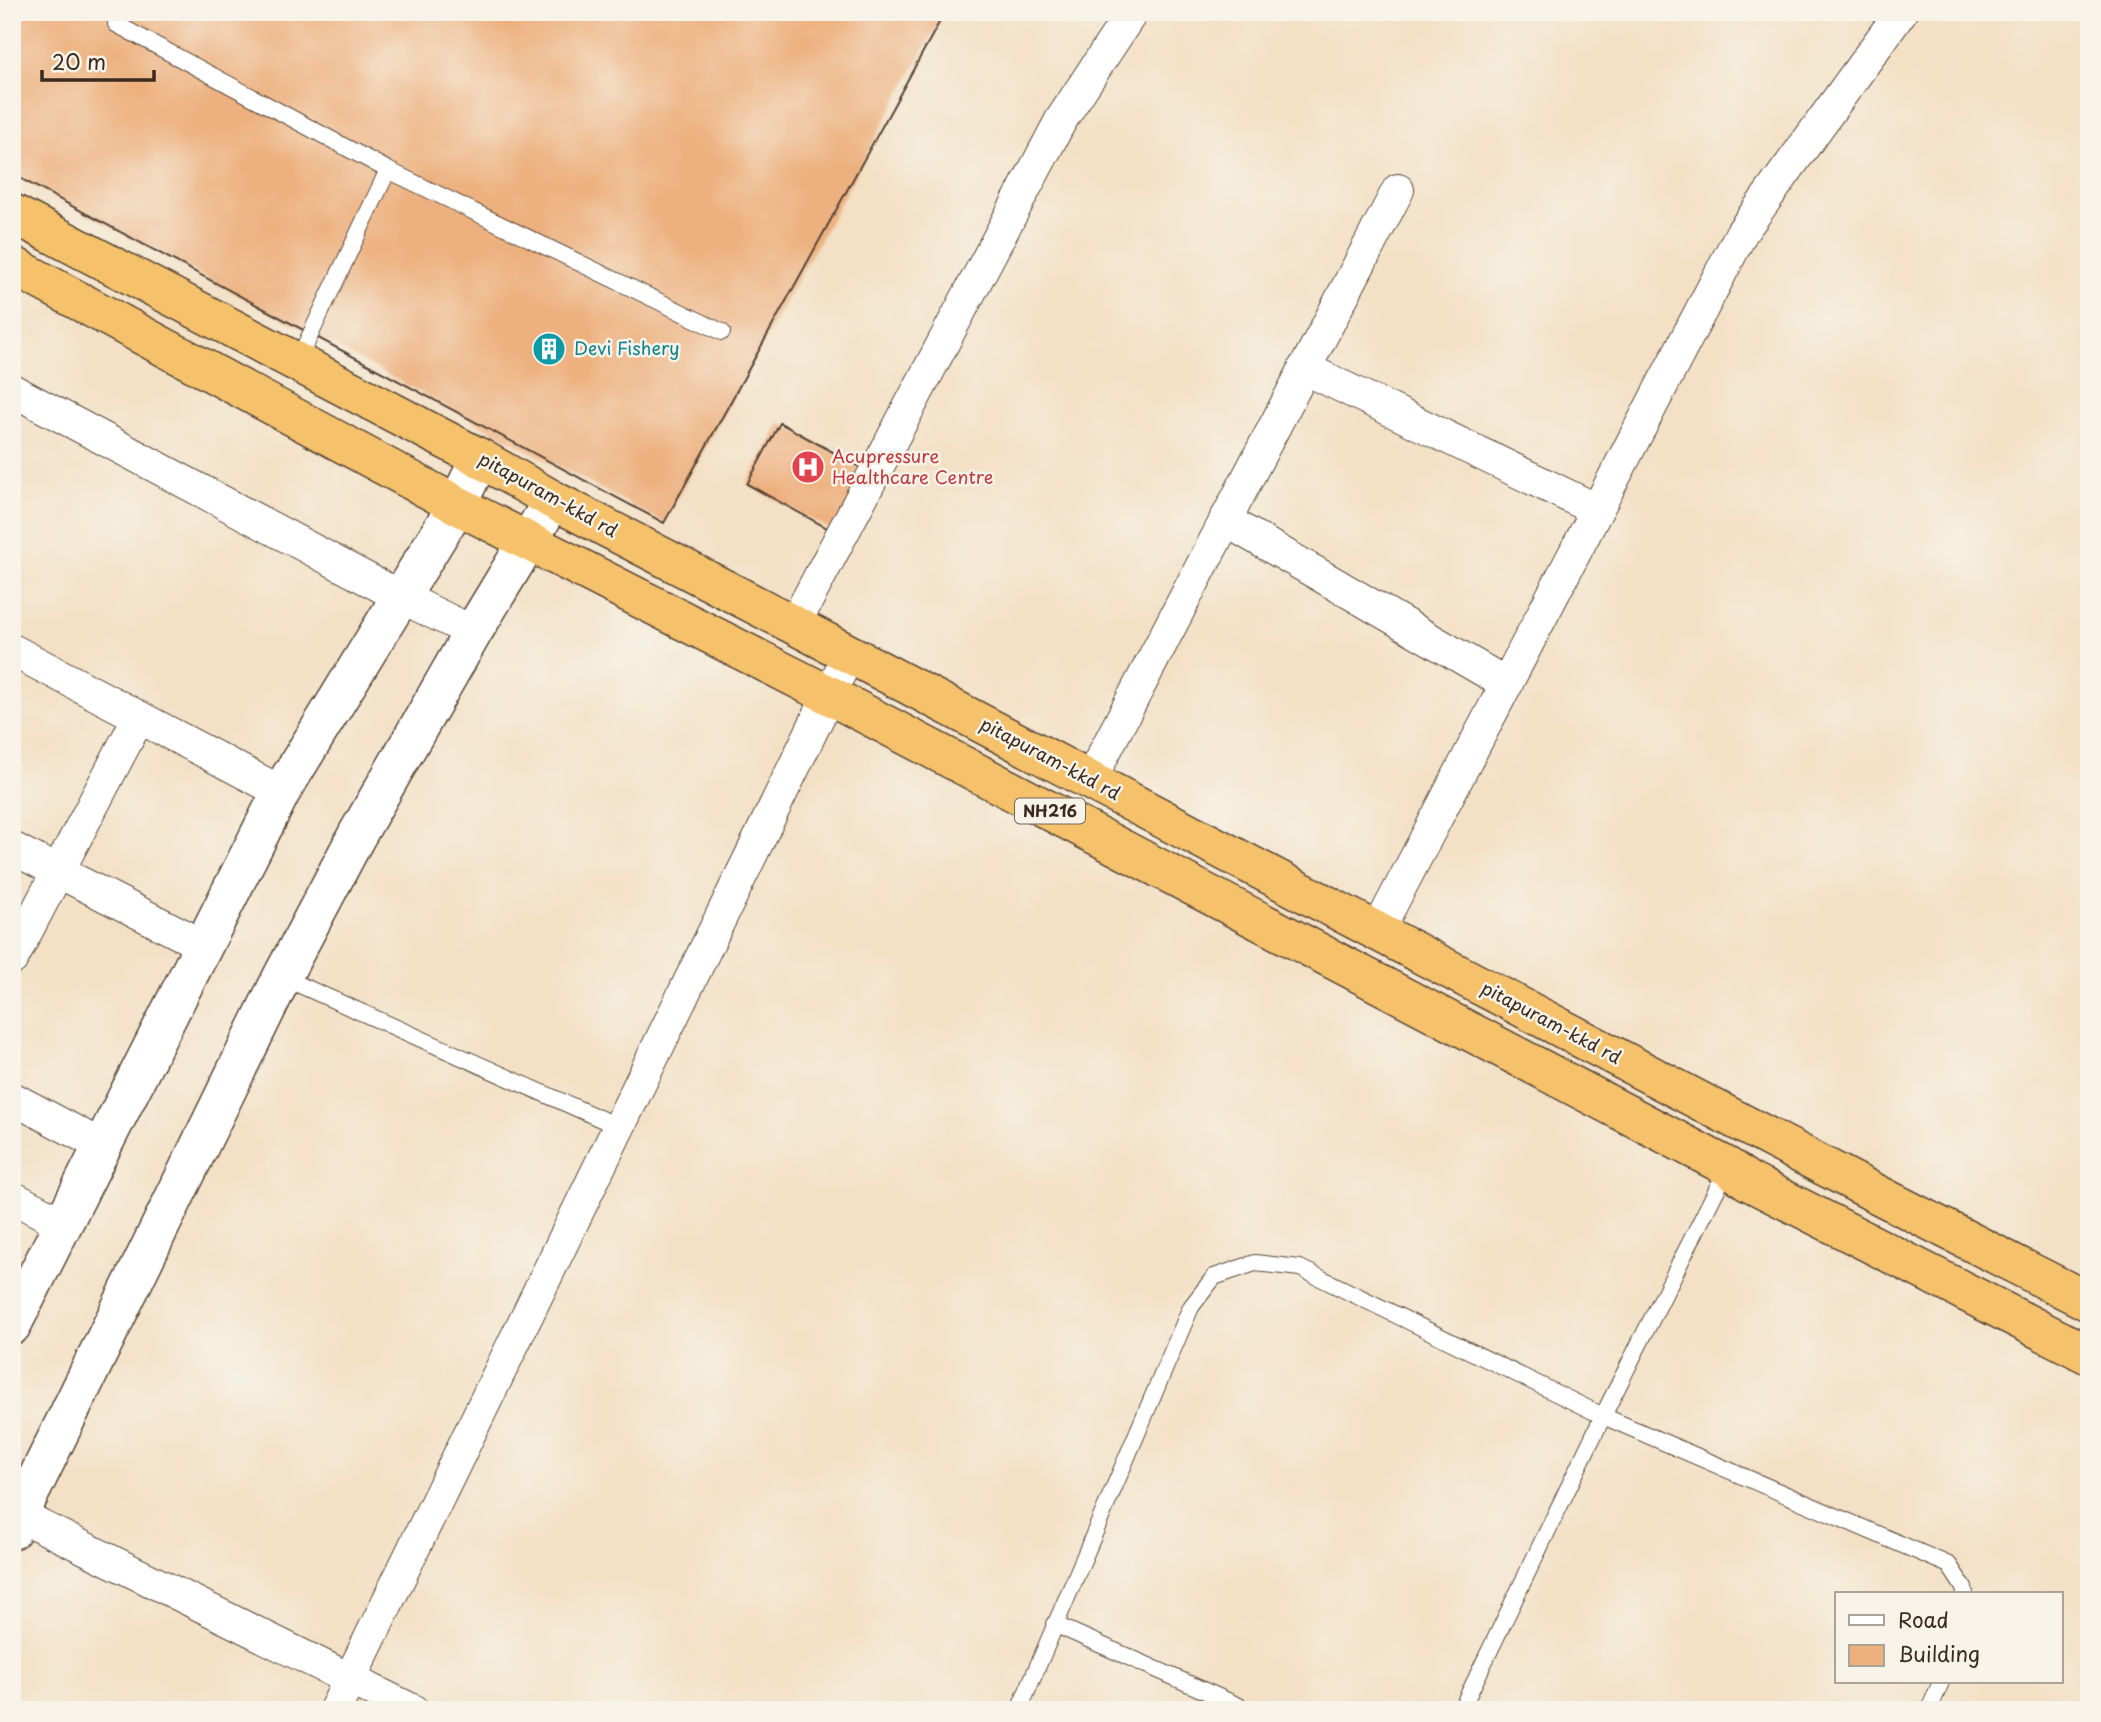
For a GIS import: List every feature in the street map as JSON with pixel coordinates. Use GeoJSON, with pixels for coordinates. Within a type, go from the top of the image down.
{"type":"FeatureCollection","features":[{"type":"Feature","properties":{"kind":"highway","name":"pitapuram-kkd rd"},"geometry":{"type":"LineString","coordinates":[[12,213],[480,458],[553,500],[1877,1194],[2089,1302]]}},
{"type":"Feature","properties":{"kind":"highway","name":"NH216"},"geometry":{"type":"LineString","coordinates":[[12,265],[527,542],[829,695],[1728,1167],[1760,1187],[2089,1355]]}},
{"type":"Feature","properties":{"kind":"street"},"geometry":{"type":"LineString","coordinates":[[794,625],[1061,120],[1132,12]]}},
{"type":"Feature","properties":{"kind":"street"},"geometry":{"type":"LineString","coordinates":[[1377,932],[1742,232],[1901,12]]}},
{"type":"Feature","properties":{"kind":"street"},"geometry":{"type":"LineString","coordinates":[[1090,780],[1398,190]]}},
{"type":"Feature","properties":{"kind":"street"},"geometry":{"type":"LineString","coordinates":[[1304,368],[1597,510]]}},
{"type":"Feature","properties":{"kind":"street"},"geometry":{"type":"LineString","coordinates":[[12,390],[401,597],[473,632]]}},
{"type":"Feature","properties":{"kind":"street"},"geometry":{"type":"LineString","coordinates":[[12,1325],[281,792],[457,505],[480,458]]}},
{"type":"Feature","properties":{"kind":"street"},"geometry":{"type":"LineString","coordinates":[[412,1710],[15,1519],[282,977],[357,835],[473,632],[553,500]]}},
{"type":"Feature","properties":{"kind":"street"},"geometry":{"type":"LineString","coordinates":[[1225,520],[1507,684]]}},
{"type":"Feature","properties":{"kind":"street"},"geometry":{"type":"LineString","coordinates":[[12,650],[281,792]]}},
{"type":"Feature","properties":{"kind":"street"},"geometry":{"type":"LineString","coordinates":[[335,1710],[849,654]]}},
{"type":"Feature","properties":{"kind":"street"},"geometry":{"type":"LineString","coordinates":[[12,959],[139,717]]}},
{"type":"Feature","properties":{"kind":"street"},"geometry":{"type":"LineString","coordinates":[[12,848],[204,946]]}},
{"type":"Feature","properties":{"kind":"street"},"geometry":{"type":"LineString","coordinates":[[12,1098],[102,1146]]}},
{"type":"Feature","properties":{"kind":"street"},"geometry":{"type":"LineString","coordinates":[[12,1197],[63,1224]]}},
{"type":"Feature","properties":{"kind":"lane"},"geometry":{"type":"LineString","coordinates":[[116,24],[388,170],[722,332]]}},
{"type":"Feature","properties":{"kind":"lane"},"geometry":{"type":"LineString","coordinates":[[297,362],[388,170]]}},
{"type":"Feature","properties":{"kind":"lane"},"geometry":{"type":"LineString","coordinates":[[282,977],[619,1127]]}},
{"type":"Feature","properties":{"kind":"lane"},"geometry":{"type":"LineString","coordinates":[[1461,1710],[1603,1416],[1728,1167]]}},
{"type":"Feature","properties":{"kind":"lane"},"geometry":{"type":"LineString","coordinates":[[1019,1710],[1191,1307],[1214,1277],[1255,1263],[1300,1268],[1603,1416],[1949,1565],[1965,1592]]}},
{"type":"Feature","properties":{"kind":"lane"},"geometry":{"type":"LineString","coordinates":[[1054,1624],[1248,1710]]}},
{"type":"Feature","properties":{"kind":"lane"},"geometry":{"type":"LineString","coordinates":[[1929,1710],[1940,1684]]}},
{"type":"Feature","properties":{"kind":"building","name":"Devi Fishery"},"geometry":{"type":"Polygon","coordinates":[[[12,12],[945,12],[664,523],[12,174],[12,12]]]}},
{"type":"Feature","properties":{"kind":"building"},"geometry":{"type":"Polygon","coordinates":[[[780,423],[869,472],[836,533],[747,484],[780,423]]]}},
{"type":"Feature","properties":{"kind":"place","name":"Devi Fishery"},"geometry":{"type":"Point","coordinates":[549,349]}},
{"type":"Feature","properties":{"kind":"place","name":"Acupressure Healthcare Centre"},"geometry":{"type":"Point","coordinates":[808,467]}}]}
